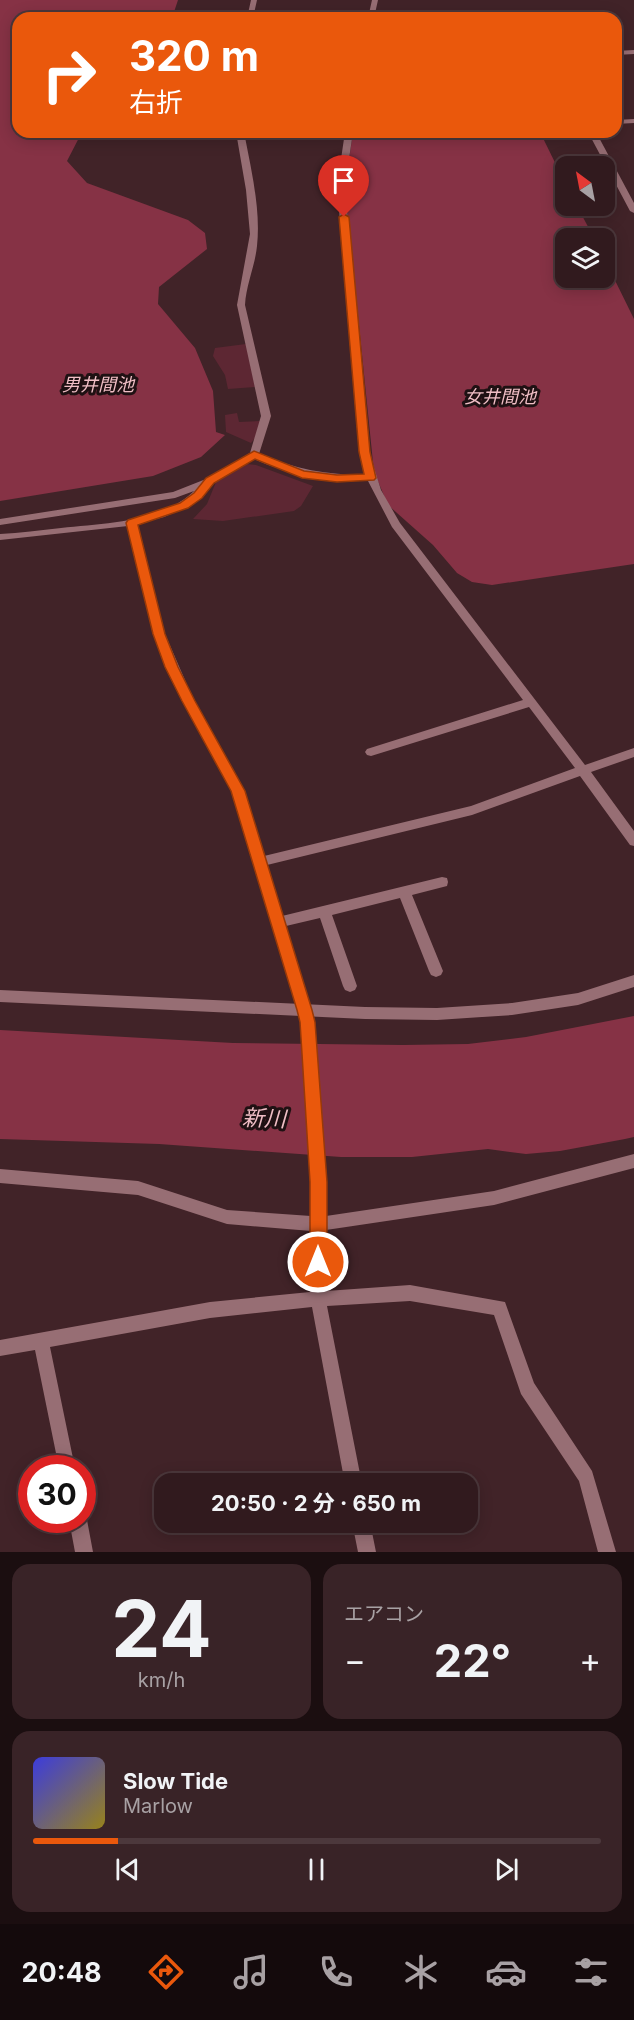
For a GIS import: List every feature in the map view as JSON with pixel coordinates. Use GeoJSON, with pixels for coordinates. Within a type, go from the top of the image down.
{"type":"FeatureCollection","features":[{"type":"Feature","properties":{"kind":"street"},"geometry":{"type":"LineString","coordinates":[[0,522],[175,495],[210,481],[254,455],[266,416],[241,306],[241,289],[253,248],[246,162],[241,138]]}},
{"type":"Feature","properties":{"kind":"street"},"geometry":{"type":"LineString","coordinates":[[348,138],[341,186],[364,452],[370,478],[379,499],[396,525],[532,702],[634,841]]}},
{"type":"Feature","properties":{"kind":"street"},"geometry":{"type":"LineString","coordinates":[[595,138],[634,211]]}},
{"type":"Feature","properties":{"kind":"street"},"geometry":{"type":"LineString","coordinates":[[254,455],[302,474],[337,478],[370,478]]}},
{"type":"Feature","properties":{"kind":"street"},"geometry":{"type":"LineString","coordinates":[[0,537],[132,523],[184,505],[198,496],[210,481]]}},
{"type":"Feature","properties":{"kind":"street"},"geometry":{"type":"LineString","coordinates":[[132,523],[159,634],[188,701],[238,791],[306,1016],[319,1182],[318,1299],[352,1473]]}},
{"type":"Feature","properties":{"kind":"street"},"geometry":{"type":"LineString","coordinates":[[371,752],[532,702]]}},
{"type":"Feature","properties":{"kind":"street"},"geometry":{"type":"LineString","coordinates":[[258,862],[472,810],[634,752]]}},
{"type":"Feature","properties":{"kind":"street"},"geometry":{"type":"LineString","coordinates":[[278,922],[442,882]]}},
{"type":"Feature","properties":{"kind":"street"},"geometry":{"type":"LineString","coordinates":[[404,891],[436,971]]}},
{"type":"Feature","properties":{"kind":"street"},"geometry":{"type":"LineString","coordinates":[[324,911],[351,986]]}},
{"type":"Feature","properties":{"kind":"street"},"geometry":{"type":"LineString","coordinates":[[0,996],[306,1016],[437,1014],[512,1010],[578,999],[634,981]]}},
{"type":"Feature","properties":{"kind":"street"},"geometry":{"type":"LineString","coordinates":[[0,1176],[138,1188],[227,1217],[319,1224],[494,1198],[634,1161]]}},
{"type":"Feature","properties":{"kind":"street"},"geometry":{"type":"LineString","coordinates":[[0,1348],[210,1310],[378,1294],[410,1293],[499,1308],[527,1388],[586,1477],[608,1552]]}},
{"type":"Feature","properties":{"kind":"street"},"geometry":{"type":"LineString","coordinates":[[41,1340],[64,1455]]}},
{"type":"Feature","properties":{"kind":"street"},"geometry":{"type":"LineString","coordinates":[[80,1533],[84,1552]]}},
{"type":"Feature","properties":{"kind":"street"},"geometry":{"type":"LineString","coordinates":[[363,1533],[367,1552]]}},
{"type":"Feature","properties":{"kind":"shaded area"},"geometry":{"type":"Polygon","coordinates":[[[246,344],[255,387],[228,389],[225,375],[213,356],[215,348],[246,344]]]}},
{"type":"Feature","properties":{"kind":"shaded area"},"geometry":{"type":"Polygon","coordinates":[[[237,413],[239,422],[260,421],[255,438],[251,443],[226,432],[225,415],[237,413]]]}},
{"type":"Feature","properties":{"kind":"shaded area"},"geometry":{"type":"Polygon","coordinates":[[[247,464],[256,465],[313,486],[301,506],[294,511],[223,521],[193,519],[207,504],[216,482],[247,464]]]}},
{"type":"Feature","properties":{"kind":"water","name":"男井間池"},"geometry":{"type":"Polygon","coordinates":[[[0,0],[178,0],[174,12],[12,12],[12,138],[79,138],[67,161],[87,183],[188,220],[205,233],[207,249],[159,287],[158,304],[195,348],[213,391],[216,432],[225,435],[201,457],[153,476],[0,501],[0,0]]]}},
{"type":"Feature","properties":{"kind":"water","name":"女井間池"},"geometry":{"type":"Polygon","coordinates":[[[352,138],[543,138],[555,163],[555,216],[582,216],[589,228],[555,228],[555,288],[615,288],[615,280],[634,319],[634,564],[492,585],[472,582],[457,573],[433,545],[388,505],[374,472],[345,188],[352,138]]]}},
{"type":"Feature","properties":{"kind":"water","name":"新川"},"geometry":{"type":"Polygon","coordinates":[[[634,1016],[634,1137],[625,1139],[560,1151],[526,1154],[488,1149],[412,1157],[341,1157],[159,1144],[0,1139],[0,1030],[233,1043],[468,1044],[526,1037],[634,1016]]]}},
{"type":"Feature","properties":{"kind":"route"},"geometry":{"type":"LineString","coordinates":[[318,1262],[319,1182],[308,1022],[305,1010],[238,791],[225,763],[188,701],[159,634],[132,523],[184,505],[198,496],[210,481],[254,455],[302,474],[337,478],[370,478],[364,452],[344,217]]}}]}
